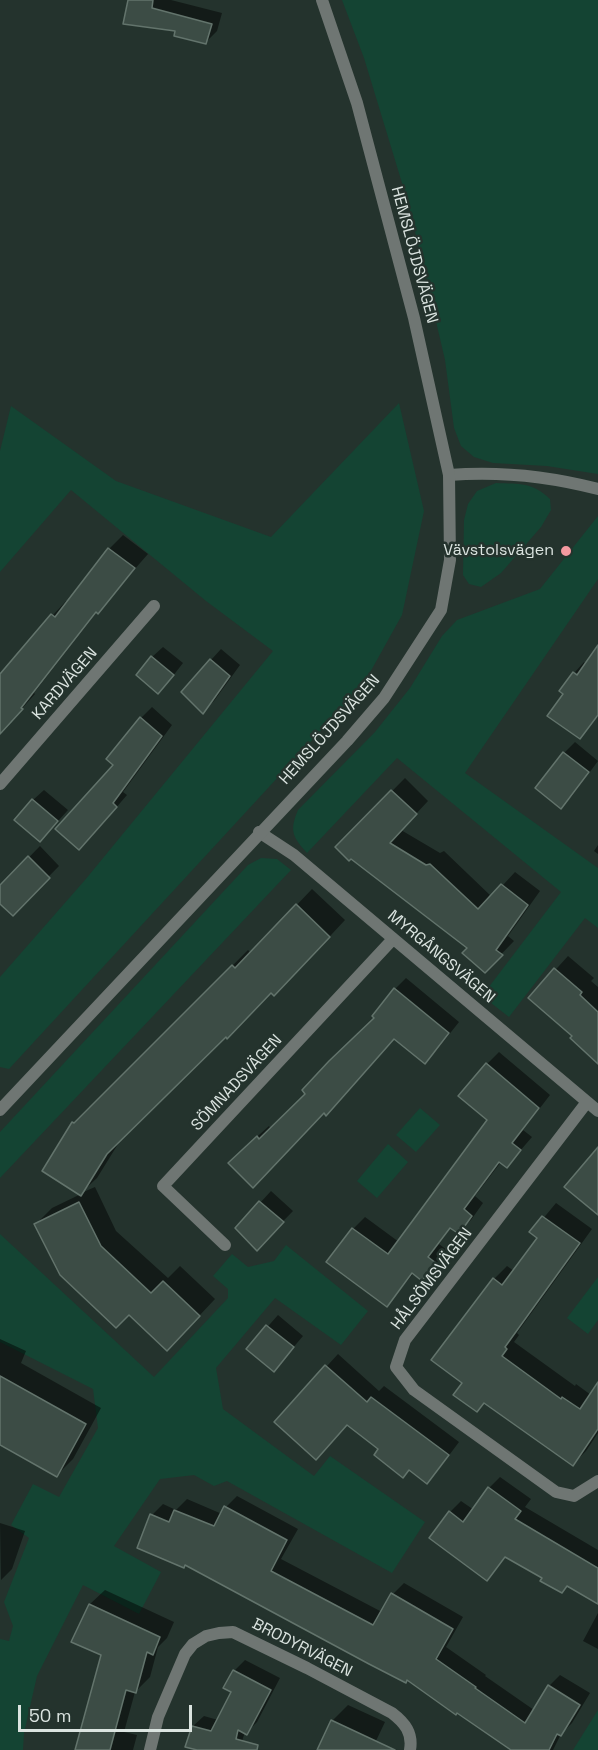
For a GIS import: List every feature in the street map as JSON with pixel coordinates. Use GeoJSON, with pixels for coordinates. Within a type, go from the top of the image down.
{"type":"FeatureCollection","features":[{"type":"Feature","properties":{"kind":"street","name":"HEMSLÖJDSVÄGEN"},"geometry":{"type":"LineString","coordinates":[[1,1107],[347,741],[384,698],[441,610],[450,560],[449,475],[414,318],[357,103],[322,0]]}},
{"type":"Feature","properties":{"kind":"street"},"geometry":{"type":"LineString","coordinates":[[449,475],[486,472],[559,479],[598,489]]}},
{"type":"Feature","properties":{"kind":"street","name":"KARDVÄGEN"},"geometry":{"type":"LineString","coordinates":[[0,784],[154,606]]}},
{"type":"Feature","properties":{"kind":"street","name":"MYRGÅNGSVÄGEN"},"geometry":{"type":"LineString","coordinates":[[259,832],[294,855],[598,1111]]}},
{"type":"Feature","properties":{"kind":"street","name":"SÖMNADSVÄGEN"},"geometry":{"type":"LineString","coordinates":[[225,1245],[163,1186],[393,939]]}},
{"type":"Feature","properties":{"kind":"street","name":"HÅLSÖMSVÄGEN"},"geometry":{"type":"LineString","coordinates":[[586,1102],[405,1340],[396,1367],[414,1390],[556,1492],[574,1496],[598,1481]]}},
{"type":"Feature","properties":{"kind":"street","name":"BRODYRVÄGEN"},"geometry":{"type":"LineString","coordinates":[[150,1750],[159,1717],[185,1654],[193,1644],[206,1636],[233,1632],[308,1668],[392,1713],[404,1722],[411,1734],[410,1750]]}},
{"type":"Feature","properties":{"kind":"green space"},"geometry":{"type":"Polygon","coordinates":[[[342,0],[598,0],[598,474],[547,466],[493,463],[474,457],[461,446],[454,428],[445,360],[409,206],[364,58],[342,0]]]}},
{"type":"Feature","properties":{"kind":"green space"},"geometry":{"type":"Polygon","coordinates":[[[399,403],[424,511],[402,615],[363,685],[9,1069],[0,1067],[0,977],[85,880],[273,651],[206,601],[71,490],[0,572],[0,451],[11,406],[116,481],[271,537],[399,403]]]}},
{"type":"Feature","properties":{"kind":"green space"},"geometry":{"type":"Polygon","coordinates":[[[496,483],[525,485],[537,489],[550,499],[551,510],[541,527],[501,573],[481,587],[469,584],[463,575],[464,520],[468,504],[477,491],[496,483]]]}},
{"type":"Feature","properties":{"kind":"green space"},"geometry":{"type":"Polygon","coordinates":[[[598,516],[598,579],[465,773],[598,868],[598,928],[585,918],[509,1017],[482,996],[561,892],[397,758],[307,853],[296,838],[294,823],[298,810],[375,732],[410,688],[442,636],[457,620],[540,589],[598,516]]]}},
{"type":"Feature","properties":{"kind":"green space"},"geometry":{"type":"Polygon","coordinates":[[[261,858],[277,859],[291,870],[0,1178],[0,1132],[248,865],[261,858]]]}},
{"type":"Feature","properties":{"kind":"green space"},"geometry":{"type":"Polygon","coordinates":[[[420,1108],[440,1125],[416,1152],[396,1135],[420,1108]]]}},
{"type":"Feature","properties":{"kind":"green space"},"geometry":{"type":"Polygon","coordinates":[[[388,1144],[408,1162],[377,1198],[357,1181],[388,1144]]]}},
{"type":"Feature","properties":{"kind":"green space"},"geometry":{"type":"Polygon","coordinates":[[[0,1234],[154,1377],[228,1298],[228,1289],[213,1276],[232,1254],[248,1267],[274,1261],[286,1245],[368,1311],[341,1345],[275,1298],[216,1368],[223,1409],[314,1476],[330,1456],[425,1522],[392,1573],[227,1481],[214,1486],[194,1475],[160,1479],[114,1546],[161,1572],[139,1614],[83,1585],[37,1676],[24,1733],[23,1750],[0,1750],[0,1639],[9,1641],[13,1626],[4,1602],[29,1538],[11,1525],[33,1484],[59,1497],[98,1428],[93,1389],[0,1342],[0,1234]]]}},
{"type":"Feature","properties":{"kind":"green space"},"geometry":{"type":"Polygon","coordinates":[[[598,1277],[598,1320],[588,1334],[567,1318],[598,1277]]]}},
{"type":"Feature","properties":{"kind":"green space"},"geometry":{"type":"Polygon","coordinates":[[[598,1710],[598,1750],[573,1750],[598,1710]]]}},
{"type":"Feature","properties":{"kind":"building"},"geometry":{"type":"Polygon","coordinates":[[[128,0],[153,0],[152,8],[212,24],[206,44],[174,36],[175,31],[123,24],[128,0]]]}},
{"type":"Feature","properties":{"kind":"building"},"geometry":{"type":"Polygon","coordinates":[[[108,548],[135,568],[98,614],[96,612],[21,708],[23,709],[0,734],[0,674],[51,614],[55,617],[108,548]]]}},
{"type":"Feature","properties":{"kind":"building"},"geometry":{"type":"Polygon","coordinates":[[[598,645],[598,715],[580,739],[547,716],[563,694],[559,691],[573,672],[577,675],[598,645]]]}},
{"type":"Feature","properties":{"kind":"building"},"geometry":{"type":"Polygon","coordinates":[[[151,656],[174,675],[158,694],[136,675],[151,656]]]}},
{"type":"Feature","properties":{"kind":"building"},"geometry":{"type":"Polygon","coordinates":[[[210,659],[230,676],[203,714],[181,692],[210,659]]]}},
{"type":"Feature","properties":{"kind":"building"},"geometry":{"type":"Polygon","coordinates":[[[140,717],[162,736],[113,803],[117,807],[79,850],[55,829],[113,765],[106,759],[140,717]]]}},
{"type":"Feature","properties":{"kind":"building"},"geometry":{"type":"Polygon","coordinates":[[[563,752],[589,772],[561,809],[535,788],[563,752]]]}},
{"type":"Feature","properties":{"kind":"building"},"geometry":{"type":"Polygon","coordinates":[[[391,790],[417,814],[390,843],[426,865],[430,864],[478,909],[501,884],[528,905],[496,950],[503,955],[485,973],[462,953],[467,948],[351,859],[349,861],[335,847],[391,790]]]}},
{"type":"Feature","properties":{"kind":"building"},"geometry":{"type":"Polygon","coordinates":[[[32,799],[58,821],[40,842],[14,820],[32,799]]]}},
{"type":"Feature","properties":{"kind":"building"},"geometry":{"type":"Polygon","coordinates":[[[28,856],[50,878],[13,916],[0,904],[0,885],[28,856]]]}},
{"type":"Feature","properties":{"kind":"building"},"geometry":{"type":"Polygon","coordinates":[[[296,904],[330,937],[274,996],[271,993],[227,1039],[226,1037],[107,1154],[81,1196],[42,1171],[72,1122],[74,1123],[232,965],[235,968],[296,904]]]}},
{"type":"Feature","properties":{"kind":"building"},"geometry":{"type":"Polygon","coordinates":[[[554,968],[582,992],[580,995],[598,1012],[598,1064],[570,1038],[572,1036],[528,998],[554,968]]]}},
{"type":"Feature","properties":{"kind":"building"},"geometry":{"type":"Polygon","coordinates":[[[394,988],[449,1033],[425,1064],[394,1039],[326,1116],[324,1113],[253,1188],[228,1163],[257,1136],[259,1139],[305,1094],[302,1090],[374,1018],[372,1016],[394,988]]]}},
{"type":"Feature","properties":{"kind":"building"},"geometry":{"type":"Polygon","coordinates":[[[486,1063],[539,1108],[512,1143],[521,1150],[507,1168],[499,1162],[464,1209],[472,1216],[459,1234],[450,1228],[428,1257],[436,1263],[422,1281],[412,1273],[387,1307],[326,1262],[352,1228],[388,1254],[487,1120],[458,1096],[486,1063]]]}},
{"type":"Feature","properties":{"kind":"building"},"geometry":{"type":"Polygon","coordinates":[[[598,1147],[598,1215],[564,1187],[598,1147]]]}},
{"type":"Feature","properties":{"kind":"building"},"geometry":{"type":"Polygon","coordinates":[[[259,1201],[284,1222],[257,1251],[235,1228],[259,1201]]]}},
{"type":"Feature","properties":{"kind":"building"},"geometry":{"type":"Polygon","coordinates":[[[79,1202],[101,1246],[151,1293],[163,1281],[200,1316],[167,1351],[129,1315],[116,1328],[60,1275],[34,1224],[79,1202]]]}},
{"type":"Feature","properties":{"kind":"building"},"geometry":{"type":"Polygon","coordinates":[[[542,1216],[580,1243],[505,1347],[507,1349],[502,1356],[561,1399],[562,1397],[580,1409],[598,1382],[598,1429],[573,1466],[484,1403],[477,1412],[453,1395],[462,1383],[431,1360],[493,1278],[502,1285],[537,1238],[529,1232],[542,1216]]]}},
{"type":"Feature","properties":{"kind":"building"},"geometry":{"type":"Polygon","coordinates":[[[266,1325],[294,1347],[274,1372],[246,1349],[266,1325]]]}},
{"type":"Feature","properties":{"kind":"building"},"geometry":{"type":"Polygon","coordinates":[[[325,1365],[367,1402],[371,1397],[449,1455],[427,1484],[409,1470],[403,1478],[374,1455],[378,1449],[347,1425],[316,1460],[274,1422],[325,1365]]]}},
{"type":"Feature","properties":{"kind":"building"},"geometry":{"type":"Polygon","coordinates":[[[0,1376],[86,1424],[57,1477],[0,1445],[0,1376]]]}},
{"type":"Feature","properties":{"kind":"building"},"geometry":{"type":"Polygon","coordinates":[[[488,1487],[521,1511],[515,1519],[598,1568],[598,1604],[567,1586],[562,1593],[540,1581],[542,1578],[505,1557],[487,1581],[429,1538],[449,1511],[463,1522],[488,1487]]]}},
{"type":"Feature","properties":{"kind":"building"},"geometry":{"type":"Polygon","coordinates":[[[224,1506],[287,1540],[271,1571],[373,1625],[391,1593],[453,1629],[436,1659],[525,1723],[548,1685],[580,1705],[561,1736],[557,1734],[549,1750],[511,1750],[407,1680],[406,1683],[369,1664],[185,1565],[184,1568],[137,1548],[150,1514],[169,1522],[174,1510],[214,1526],[224,1506]]]}},
{"type":"Feature","properties":{"kind":"building"},"geometry":{"type":"Polygon","coordinates":[[[89,1604],[160,1637],[153,1655],[147,1652],[136,1693],[126,1690],[110,1750],[75,1750],[101,1655],[71,1642],[89,1604]]]}},
{"type":"Feature","properties":{"kind":"building"},"geometry":{"type":"Polygon","coordinates":[[[233,1670],[271,1690],[247,1735],[238,1730],[236,1739],[258,1745],[257,1750],[197,1750],[185,1747],[192,1726],[211,1731],[231,1692],[223,1688],[233,1670]]]}},
{"type":"Feature","properties":{"kind":"building"},"geometry":{"type":"Polygon","coordinates":[[[331,1720],[395,1750],[317,1750],[331,1720]]]}},
{"type":"Feature","properties":{"kind":"place","name":"Vävstolsvägen"},"geometry":{"type":"Point","coordinates":[566,551]}}]}
